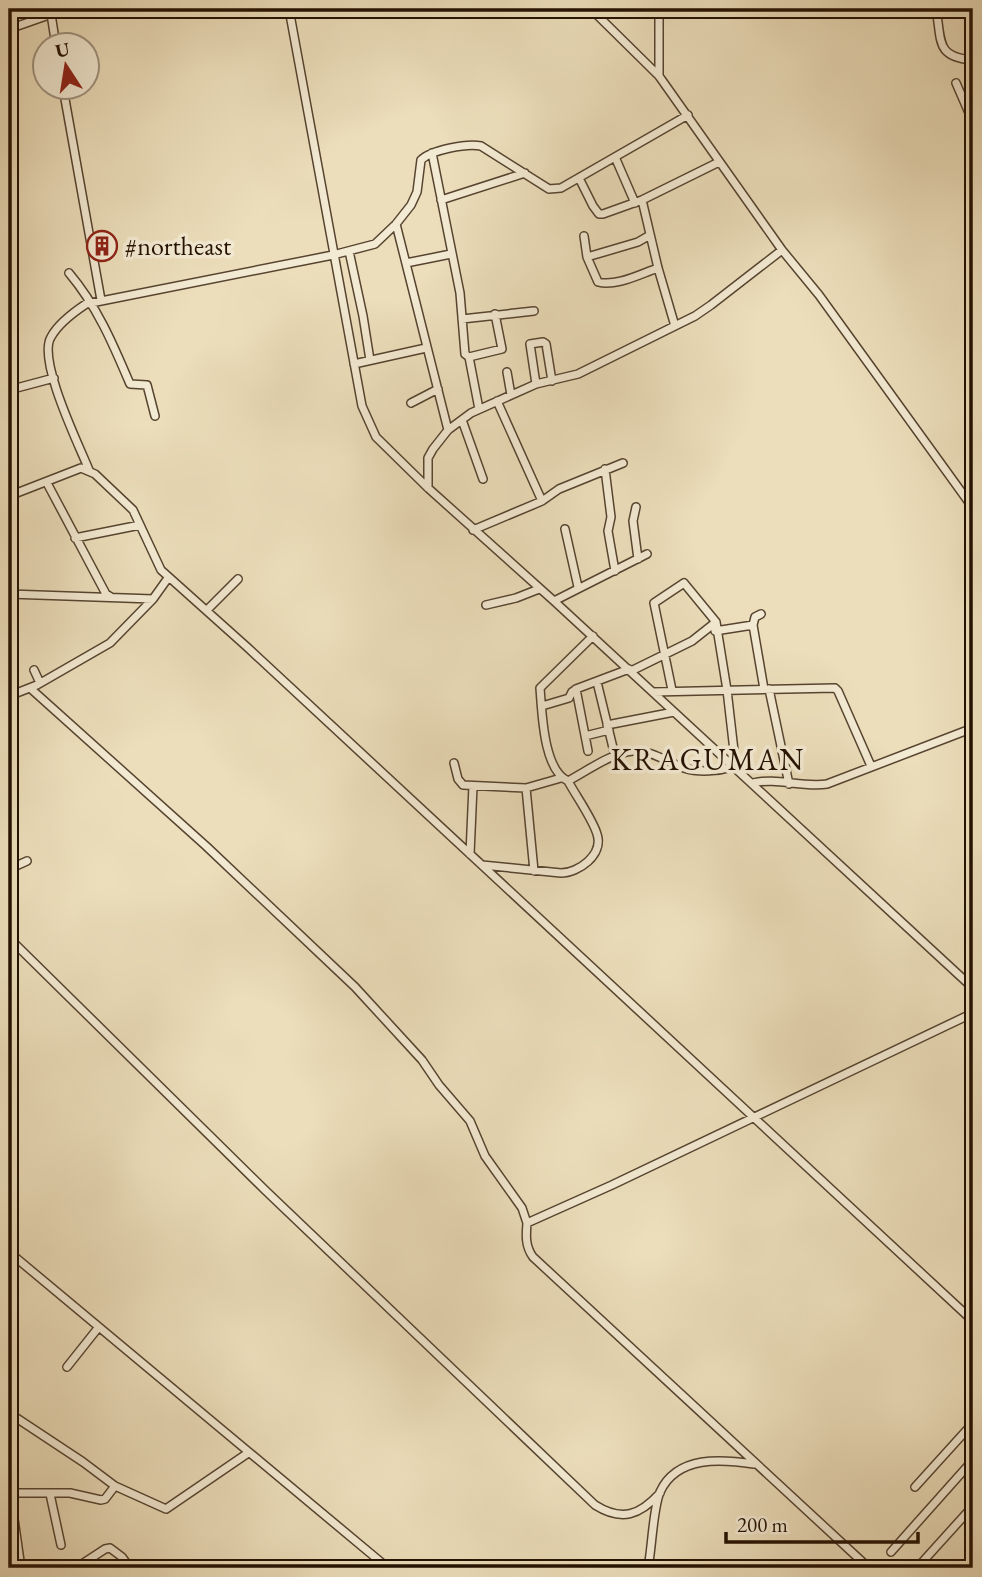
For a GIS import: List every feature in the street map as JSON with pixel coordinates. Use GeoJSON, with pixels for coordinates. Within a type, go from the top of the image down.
{"type":"FeatureCollection","features":[{"type":"Feature","properties":{"kind":"street"},"geometry":{"type":"LineString","coordinates":[[9,29],[66,9]]}},
{"type":"Feature","properties":{"kind":"street"},"geometry":{"type":"LineString","coordinates":[[289,9],[354,365],[365,416],[376,438],[973,988]]}},
{"type":"Feature","properties":{"kind":"street"},"geometry":{"type":"LineString","coordinates":[[591,9],[659,76],[782,250],[835,316],[973,508]]}},
{"type":"Feature","properties":{"kind":"street"},"geometry":{"type":"LineString","coordinates":[[659,9],[659,76]]}},
{"type":"Feature","properties":{"kind":"street"},"geometry":{"type":"LineString","coordinates":[[936,9],[944,50],[953,58],[973,60]]}},
{"type":"Feature","properties":{"kind":"street"},"geometry":{"type":"LineString","coordinates":[[51,14],[54,32]]}},
{"type":"Feature","properties":{"kind":"street"},"geometry":{"type":"LineString","coordinates":[[956,83],[973,122]]}},
{"type":"Feature","properties":{"kind":"street"},"geometry":{"type":"LineString","coordinates":[[66,102],[101,300]]}},
{"type":"Feature","properties":{"kind":"street"},"geometry":{"type":"LineString","coordinates":[[688,115],[555,190],[549,189],[481,146],[473,145],[432,153],[421,160],[417,192],[396,225],[375,244],[333,255],[92,302],[74,313],[50,337],[47,349],[63,410],[89,470],[133,510],[161,570],[168,578],[207,610],[973,1321]]}},
{"type":"Feature","properties":{"kind":"street"},"geometry":{"type":"LineString","coordinates":[[432,153],[460,293],[465,354],[469,357],[479,409]]}},
{"type":"Feature","properties":{"kind":"street"},"geometry":{"type":"LineString","coordinates":[[615,157],[638,202],[650,235],[675,326]]}},
{"type":"Feature","properties":{"kind":"street"},"geometry":{"type":"LineString","coordinates":[[579,178],[599,214],[638,202],[719,162]]}},
{"type":"Feature","properties":{"kind":"street"},"geometry":{"type":"LineString","coordinates":[[441,200],[525,173]]}},
{"type":"Feature","properties":{"kind":"street"},"geometry":{"type":"LineString","coordinates":[[396,225],[448,430]]}},
{"type":"Feature","properties":{"kind":"street"},"geometry":{"type":"LineString","coordinates":[[587,257],[638,242],[650,235]]}},
{"type":"Feature","properties":{"kind":"street"},"geometry":{"type":"LineString","coordinates":[[584,236],[587,257],[598,282],[602,284],[658,268]]}},
{"type":"Feature","properties":{"kind":"street"},"geometry":{"type":"LineString","coordinates":[[428,488],[428,458],[448,430],[462,420],[479,409],[536,384],[578,374],[675,326],[711,305],[782,250]]}},
{"type":"Feature","properties":{"kind":"street"},"geometry":{"type":"LineString","coordinates":[[349,251],[370,360]]}},
{"type":"Feature","properties":{"kind":"street"},"geometry":{"type":"LineString","coordinates":[[406,262],[451,254]]}},
{"type":"Feature","properties":{"kind":"street"},"geometry":{"type":"LineString","coordinates":[[69,272],[92,302],[106,327],[130,384],[147,385],[155,416]]}},
{"type":"Feature","properties":{"kind":"street"},"geometry":{"type":"LineString","coordinates":[[462,318],[534,311]]}},
{"type":"Feature","properties":{"kind":"street"},"geometry":{"type":"LineString","coordinates":[[469,357],[502,349],[495,314]]}},
{"type":"Feature","properties":{"kind":"street"},"geometry":{"type":"LineString","coordinates":[[536,384],[530,344],[546,344],[552,381]]}},
{"type":"Feature","properties":{"kind":"street"},"geometry":{"type":"LineString","coordinates":[[354,365],[426,348]]}},
{"type":"Feature","properties":{"kind":"street"},"geometry":{"type":"LineString","coordinates":[[507,372],[511,395]]}},
{"type":"Feature","properties":{"kind":"street"},"geometry":{"type":"LineString","coordinates":[[9,390],[54,378]]}},
{"type":"Feature","properties":{"kind":"street"},"geometry":{"type":"LineString","coordinates":[[411,403],[438,389]]}},
{"type":"Feature","properties":{"kind":"street"},"geometry":{"type":"LineString","coordinates":[[497,401],[542,501]]}},
{"type":"Feature","properties":{"kind":"street"},"geometry":{"type":"LineString","coordinates":[[462,420],[483,479]]}},
{"type":"Feature","properties":{"kind":"street"},"geometry":{"type":"LineString","coordinates":[[473,530],[542,501],[559,489],[623,463]]}},
{"type":"Feature","properties":{"kind":"street"},"geometry":{"type":"LineString","coordinates":[[9,496],[81,468],[89,470]]}},
{"type":"Feature","properties":{"kind":"street"},"geometry":{"type":"LineString","coordinates":[[605,469],[611,517],[608,531],[615,571]]}},
{"type":"Feature","properties":{"kind":"street"},"geometry":{"type":"LineString","coordinates":[[47,483],[106,594],[112,598]]}},
{"type":"Feature","properties":{"kind":"street"},"geometry":{"type":"LineString","coordinates":[[636,507],[633,521],[638,559]]}},
{"type":"Feature","properties":{"kind":"street"},"geometry":{"type":"LineString","coordinates":[[75,538],[140,525]]}},
{"type":"Feature","properties":{"kind":"street"},"geometry":{"type":"LineString","coordinates":[[565,529],[578,587]]}},
{"type":"Feature","properties":{"kind":"street"},"geometry":{"type":"LineString","coordinates":[[554,601],[648,554]]}},
{"type":"Feature","properties":{"kind":"street"},"geometry":{"type":"LineString","coordinates":[[9,696],[40,683],[110,643],[153,599],[168,578]]}},
{"type":"Feature","properties":{"kind":"street"},"geometry":{"type":"LineString","coordinates":[[207,610],[238,579]]}},
{"type":"Feature","properties":{"kind":"street"},"geometry":{"type":"LineString","coordinates":[[672,690],[654,603],[681,584],[688,585],[716,627],[727,690],[734,768]]}},
{"type":"Feature","properties":{"kind":"street"},"geometry":{"type":"LineString","coordinates":[[486,605],[539,589]]}},
{"type":"Feature","properties":{"kind":"street"},"geometry":{"type":"LineString","coordinates":[[9,594],[153,599]]}},
{"type":"Feature","properties":{"kind":"street"},"geometry":{"type":"LineString","coordinates":[[761,614],[755,617],[753,625],[789,784]]}},
{"type":"Feature","properties":{"kind":"street"},"geometry":{"type":"LineString","coordinates":[[542,706],[569,698],[576,690],[630,670],[716,627],[753,625]]}},
{"type":"Feature","properties":{"kind":"street"},"geometry":{"type":"LineString","coordinates":[[482,865],[571,873],[589,861],[595,849],[597,834],[548,749],[543,732],[540,688],[593,636]]}},
{"type":"Feature","properties":{"kind":"street"},"geometry":{"type":"LineString","coordinates":[[34,670],[40,683]]}},
{"type":"Feature","properties":{"kind":"street"},"geometry":{"type":"LineString","coordinates":[[597,682],[615,756]]}},
{"type":"Feature","properties":{"kind":"street"},"geometry":{"type":"LineString","coordinates":[[30,688],[206,846],[355,987],[422,1060],[470,1121],[485,1156],[522,1208],[527,1223],[526,1242],[533,1256],[869,1568]]}},
{"type":"Feature","properties":{"kind":"street"},"geometry":{"type":"LineString","coordinates":[[653,692],[835,688],[871,766]]}},
{"type":"Feature","properties":{"kind":"street"},"geometry":{"type":"LineString","coordinates":[[576,690],[588,751]]}},
{"type":"Feature","properties":{"kind":"street"},"geometry":{"type":"LineString","coordinates":[[585,736],[674,712]]}},
{"type":"Feature","properties":{"kind":"street"},"geometry":{"type":"LineString","coordinates":[[753,783],[813,786],[827,784],[973,728]]}},
{"type":"Feature","properties":{"kind":"street"},"geometry":{"type":"LineString","coordinates":[[454,763],[461,783],[526,788],[565,780],[629,751],[640,751],[688,770],[734,768]]}},
{"type":"Feature","properties":{"kind":"street"},"geometry":{"type":"LineString","coordinates":[[470,854],[473,786]]}},
{"type":"Feature","properties":{"kind":"street"},"geometry":{"type":"LineString","coordinates":[[526,788],[534,871]]}},
{"type":"Feature","properties":{"kind":"street"},"geometry":{"type":"LineString","coordinates":[[9,873],[27,861]]}},
{"type":"Feature","properties":{"kind":"street"},"geometry":{"type":"LineString","coordinates":[[9,938],[266,1191],[595,1505],[607,1512],[636,1513],[649,1505],[674,1473],[690,1465],[723,1459],[755,1464]]}},
{"type":"Feature","properties":{"kind":"street"},"geometry":{"type":"LineString","coordinates":[[527,1223],[973,1013]]}},
{"type":"Feature","properties":{"kind":"street"},"geometry":{"type":"LineString","coordinates":[[9,1252],[387,1568]]}},
{"type":"Feature","properties":{"kind":"street"},"geometry":{"type":"LineString","coordinates":[[67,1367],[98,1328]]}},
{"type":"Feature","properties":{"kind":"street"},"geometry":{"type":"LineString","coordinates":[[9,1413],[83,1462],[113,1489],[166,1509],[248,1453]]}},
{"type":"Feature","properties":{"kind":"street"},"geometry":{"type":"LineString","coordinates":[[915,1488],[973,1423]]}},
{"type":"Feature","properties":{"kind":"street"},"geometry":{"type":"LineString","coordinates":[[891,1552],[973,1460]]}},
{"type":"Feature","properties":{"kind":"street"},"geometry":{"type":"LineString","coordinates":[[9,1484],[20,1568]]}},
{"type":"Feature","properties":{"kind":"street"},"geometry":{"type":"LineString","coordinates":[[9,1493],[70,1493],[105,1499],[113,1489]]}},
{"type":"Feature","properties":{"kind":"street"},"geometry":{"type":"LineString","coordinates":[[648,1568],[660,1493]]}},
{"type":"Feature","properties":{"kind":"street"},"geometry":{"type":"LineString","coordinates":[[50,1494],[61,1545]]}},
{"type":"Feature","properties":{"kind":"street"},"geometry":{"type":"LineString","coordinates":[[917,1568],[973,1506]]}},
{"type":"Feature","properties":{"kind":"street"},"geometry":{"type":"LineString","coordinates":[[76,1568],[110,1548],[122,1557],[130,1568]]}},
{"type":"Feature","properties":{"kind":"place","name":"#northeast"},"geometry":{"type":"Point","coordinates":[102,246]}},
{"type":"Feature","properties":{"kind":"district","name":"KRAGUMAN"},"geometry":{"type":"Point","coordinates":[708,760]}}]}
